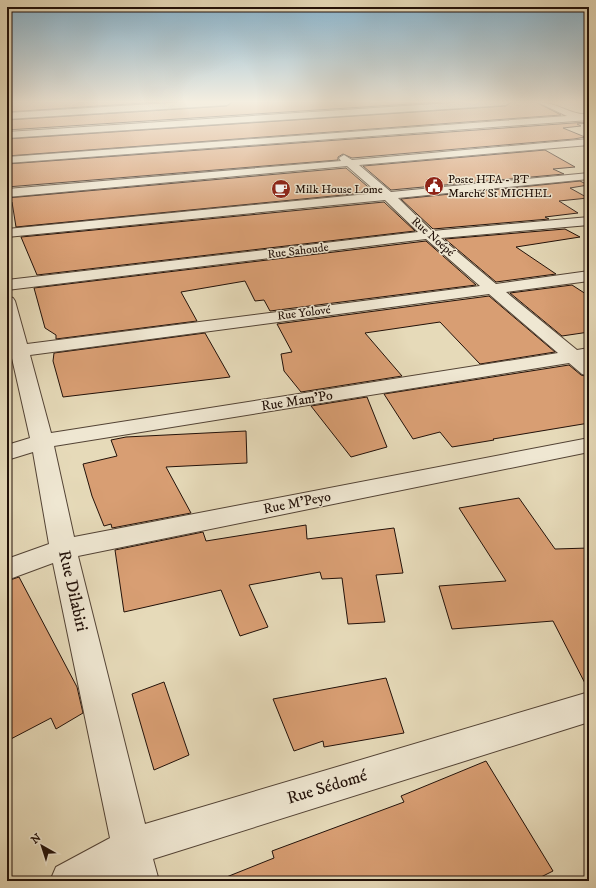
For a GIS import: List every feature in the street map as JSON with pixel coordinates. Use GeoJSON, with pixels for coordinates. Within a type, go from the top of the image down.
{"type":"FeatureCollection","features":[{"type":"Feature","properties":{"kind":"street"},"geometry":{"type":"LineString","coordinates":[[7,160],[242,143]]}},
{"type":"Feature","properties":{"kind":"street","name":"Rue Noépé"},"geometry":{"type":"LineString","coordinates":[[326,143],[387,195],[429,235],[492,289],[581,356],[589,370]]}},
{"type":"Feature","properties":{"kind":"street"},"geometry":{"type":"LineString","coordinates":[[7,193],[573,143]]}},
{"type":"Feature","properties":{"kind":"street"},"geometry":{"type":"LineString","coordinates":[[7,233],[589,176]]}},
{"type":"Feature","properties":{"kind":"street","name":"Rue Sahoude"},"geometry":{"type":"LineString","coordinates":[[7,285],[429,235],[589,220]]}},
{"type":"Feature","properties":{"kind":"street","name":"Rue Yolové"},"geometry":{"type":"LineString","coordinates":[[19,350],[589,276]]}},
{"type":"Feature","properties":{"kind":"street","name":"Rue Dilabiri"},"geometry":{"type":"LineString","coordinates":[[7,301],[42,442],[63,549],[139,881]]}},
{"type":"Feature","properties":{"kind":"street","name":"Rue Mam'Po"},"geometry":{"type":"LineString","coordinates":[[7,453],[42,442],[581,356]]}},
{"type":"Feature","properties":{"kind":"street","name":"Rue M'Peyo"},"geometry":{"type":"LineString","coordinates":[[7,570],[63,549],[589,445]]}},
{"type":"Feature","properties":{"kind":"street","name":"Rue Sédomé"},"geometry":{"type":"LineString","coordinates":[[70,881],[132,847],[589,708]]}},
{"type":"Feature","properties":{"kind":"building"},"geometry":{"type":"Polygon","coordinates":[[[7,143],[177,143],[7,156],[7,143]]]}},
{"type":"Feature","properties":{"kind":"building"},"geometry":{"type":"Polygon","coordinates":[[[291,143],[522,143],[352,158],[343,154],[338,157],[338,160],[7,187],[7,164],[291,143]]]}},
{"type":"Feature","properties":{"kind":"building"},"geometry":{"type":"Polygon","coordinates":[[[545,150],[575,167],[553,169],[564,174],[391,190],[363,166],[545,150]]]}},
{"type":"Feature","properties":{"kind":"building"},"geometry":{"type":"Polygon","coordinates":[[[346,168],[374,192],[16,227],[12,202],[7,203],[7,198],[346,168]]]}},
{"type":"Feature","properties":{"kind":"building"},"geometry":{"type":"Polygon","coordinates":[[[580,181],[588,185],[570,188],[588,198],[559,201],[578,213],[545,217],[549,219],[433,229],[401,199],[580,181]]]}},
{"type":"Feature","properties":{"kind":"building"},"geometry":{"type":"Polygon","coordinates":[[[384,202],[415,231],[37,275],[21,237],[384,202]]]}},
{"type":"Feature","properties":{"kind":"building"},"geometry":{"type":"Polygon","coordinates":[[[565,229],[580,237],[516,247],[556,274],[496,282],[445,239],[565,229]]]}},
{"type":"Feature","properties":{"kind":"building"},"geometry":{"type":"Polygon","coordinates":[[[426,241],[476,285],[270,311],[264,300],[255,301],[245,281],[181,292],[197,321],[56,339],[56,335],[45,328],[34,288],[426,241]]]}},
{"type":"Feature","properties":{"kind":"building"},"geometry":{"type":"Polygon","coordinates":[[[572,285],[589,296],[589,332],[562,336],[510,293],[572,285]]]}},
{"type":"Feature","properties":{"kind":"building"},"geometry":{"type":"Polygon","coordinates":[[[489,296],[555,352],[480,364],[440,322],[365,333],[402,376],[301,392],[284,371],[281,354],[292,352],[277,324],[489,296]]]}},
{"type":"Feature","properties":{"kind":"building"},"geometry":{"type":"Polygon","coordinates":[[[205,333],[230,377],[63,397],[53,361],[54,353],[205,333]]]}},
{"type":"Feature","properties":{"kind":"building"},"geometry":{"type":"Polygon","coordinates":[[[569,365],[581,375],[589,377],[589,423],[452,447],[440,432],[413,439],[384,394],[569,365]]]}},
{"type":"Feature","properties":{"kind":"building"},"geometry":{"type":"Polygon","coordinates":[[[367,397],[387,447],[351,457],[311,406],[367,397]]]}},
{"type":"Feature","properties":{"kind":"building"},"geometry":{"type":"Polygon","coordinates":[[[246,431],[247,463],[166,467],[191,513],[112,528],[111,524],[104,526],[92,496],[83,464],[117,456],[111,440],[126,437],[246,431]]]}},
{"type":"Feature","properties":{"kind":"building"},"geometry":{"type":"Polygon","coordinates":[[[519,498],[555,549],[589,548],[589,691],[553,621],[452,629],[439,586],[506,581],[459,508],[519,498]]]}},
{"type":"Feature","properties":{"kind":"building"},"geometry":{"type":"Polygon","coordinates":[[[306,525],[307,539],[394,528],[403,573],[376,575],[385,622],[348,624],[342,578],[322,579],[320,572],[249,585],[268,627],[240,636],[221,590],[124,612],[115,550],[203,532],[206,541],[306,525]]]}},
{"type":"Feature","properties":{"kind":"building"},"geometry":{"type":"Polygon","coordinates":[[[19,577],[77,687],[83,713],[56,729],[51,718],[7,741],[7,581],[19,577]]]}},
{"type":"Feature","properties":{"kind":"building"},"geometry":{"type":"Polygon","coordinates":[[[386,678],[404,733],[324,747],[323,741],[294,751],[273,699],[386,678]]]}},
{"type":"Feature","properties":{"kind":"building"},"geometry":{"type":"Polygon","coordinates":[[[164,682],[189,755],[154,770],[132,694],[164,682]]]}},
{"type":"Feature","properties":{"kind":"building"},"geometry":{"type":"Polygon","coordinates":[[[486,761],[553,871],[533,881],[219,881],[274,858],[272,851],[404,802],[401,796],[486,761]]]}},
{"type":"Feature","properties":{"kind":"place","name":"Poste HTA - BT Marché St MICHEL"},"geometry":{"type":"Point","coordinates":[434,186]}},
{"type":"Feature","properties":{"kind":"place","name":"Milk House Lome"},"geometry":{"type":"Point","coordinates":[281,189]}}]}
